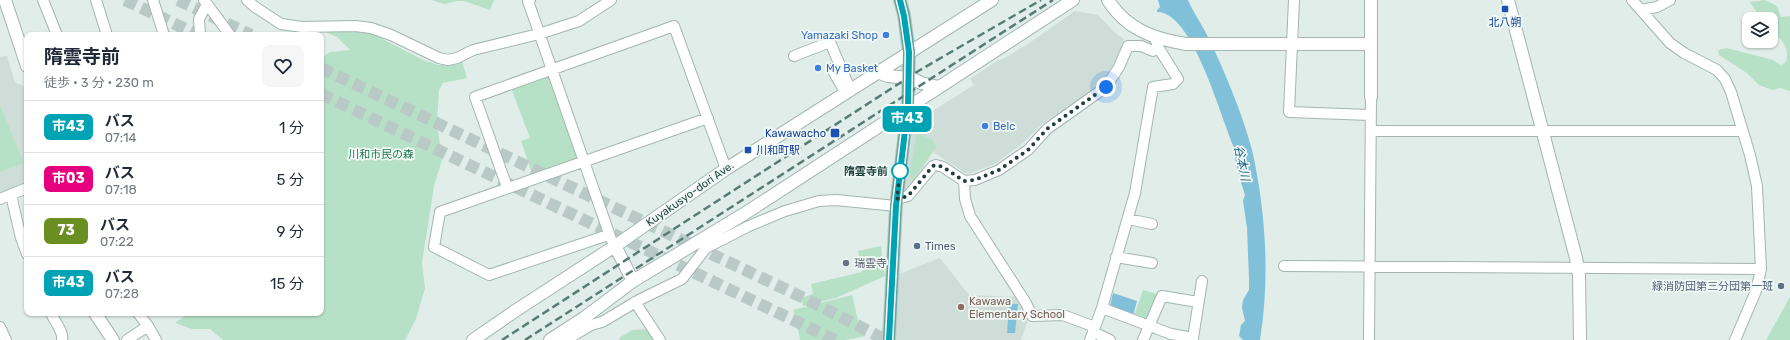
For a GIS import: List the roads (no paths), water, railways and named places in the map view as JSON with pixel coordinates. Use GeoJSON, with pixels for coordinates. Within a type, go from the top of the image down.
{"type":"FeatureCollection","features":[{"type":"Feature","properties":{"kind":"main road"},"geometry":{"type":"LineString","coordinates":[[889,340],[896,202],[908,106],[909,52],[904,16],[900,0]]}},
{"type":"Feature","properties":{"kind":"street"},"geometry":{"type":"LineString","coordinates":[[5,0],[24,57]]}},
{"type":"Feature","properties":{"kind":"street"},"geometry":{"type":"LineString","coordinates":[[43,0],[56,32]]}},
{"type":"Feature","properties":{"kind":"street"},"geometry":{"type":"LineString","coordinates":[[96,0],[106,32]]}},
{"type":"Feature","properties":{"kind":"street"},"geometry":{"type":"LineString","coordinates":[[153,0],[163,32]]}},
{"type":"Feature","properties":{"kind":"street"},"geometry":{"type":"LineString","coordinates":[[247,0],[255,8],[281,24],[302,27],[354,26],[371,28],[391,35],[439,58],[448,60],[457,58],[473,50],[539,34],[579,21],[611,0]]}},
{"type":"Feature","properties":{"kind":"street"},"geometry":{"type":"LineString","coordinates":[[530,0],[528,1],[551,70],[585,162],[608,235],[633,282]]}},
{"type":"Feature","properties":{"kind":"street","name":"Kuyakusyo-dori Ave."},"geometry":{"type":"LineString","coordinates":[[473,340],[615,246],[726,169],[848,90],[992,0]]}},
{"type":"Feature","properties":{"kind":"street"},"geometry":{"type":"LineString","coordinates":[[566,340],[633,282],[744,214],[1073,0]]}},
{"type":"Feature","properties":{"kind":"street"},"geometry":{"type":"LineString","coordinates":[[1108,0],[1125,20],[1143,32],[1157,38],[1186,44],[1370,44]]}},
{"type":"Feature","properties":{"kind":"street"},"geometry":{"type":"LineString","coordinates":[[1294,0],[1289,112],[1370,114]]}},
{"type":"Feature","properties":{"kind":"street"},"geometry":{"type":"LineString","coordinates":[[1368,340],[1371,0]]}},
{"type":"Feature","properties":{"kind":"street"},"geometry":{"type":"LineString","coordinates":[[1508,0],[1578,267],[1580,340]]}},
{"type":"Feature","properties":{"kind":"street"},"geometry":{"type":"LineString","coordinates":[[1632,0],[1670,43],[1684,53],[1717,70],[1725,79],[1731,92],[1750,155],[1757,186],[1760,269],[1756,290],[1735,340]]}},
{"type":"Feature","properties":{"kind":"street"},"geometry":{"type":"LineString","coordinates":[[1641,10],[1657,7],[1670,0]]}},
{"type":"Feature","properties":{"kind":"street"},"geometry":{"type":"LineString","coordinates":[[200,32],[199,19],[205,2]]}},
{"type":"Feature","properties":{"kind":"street"},"geometry":{"type":"LineString","coordinates":[[205,2],[228,32]]}},
{"type":"Feature","properties":{"kind":"street"},"geometry":{"type":"LineString","coordinates":[[507,187],[475,97],[674,26],[726,169]]}},
{"type":"Feature","properties":{"kind":"street"},"geometry":{"type":"LineString","coordinates":[[297,32],[302,27]]}},
{"type":"Feature","properties":{"kind":"street"},"geometry":{"type":"LineString","coordinates":[[1093,333],[1102,308],[1135,193],[1153,87],[1173,84],[1178,79],[1158,47],[1157,38]]}},
{"type":"Feature","properties":{"kind":"street"},"geometry":{"type":"LineString","coordinates":[[794,56],[830,42],[848,90]]}},
{"type":"Feature","properties":{"kind":"street"},"geometry":{"type":"LineString","coordinates":[[550,340],[587,321],[602,322],[635,302],[682,279],[706,248],[749,226],[785,211],[819,201],[836,200],[896,202],[908,196],[933,166],[936,165],[943,167],[964,181],[975,180],[999,170],[1028,150],[1047,129],[1101,92],[1111,81],[1128,46],[1141,46],[1153,50]]}},
{"type":"Feature","properties":{"kind":"street"},"geometry":{"type":"LineString","coordinates":[[832,69],[848,90]]}},
{"type":"Feature","properties":{"kind":"street"},"geometry":{"type":"LineString","coordinates":[[877,72],[888,76],[908,77],[921,83],[939,87]]}},
{"type":"Feature","properties":{"kind":"street"},"geometry":{"type":"LineString","coordinates":[[608,235],[489,276],[434,247],[440,212],[507,187],[585,162],[708,118]]}},
{"type":"Feature","properties":{"kind":"street"},"geometry":{"type":"LineString","coordinates":[[1370,131],[1742,131]]}},
{"type":"Feature","properties":{"kind":"street"},"geometry":{"type":"LineString","coordinates":[[964,181],[965,199],[970,216],[1026,303],[1032,316],[1063,315],[1093,333],[1110,340]]}},
{"type":"Feature","properties":{"kind":"street"},"geometry":{"type":"LineString","coordinates":[[0,199],[24,189]]}},
{"type":"Feature","properties":{"kind":"street"},"geometry":{"type":"LineString","coordinates":[[12,195],[24,246]]}},
{"type":"Feature","properties":{"kind":"street"},"geometry":{"type":"LineString","coordinates":[[744,214],[749,226]]}},
{"type":"Feature","properties":{"kind":"street"},"geometry":{"type":"LineString","coordinates":[[1128,219],[1152,224]]}},
{"type":"Feature","properties":{"kind":"street"},"geometry":{"type":"LineString","coordinates":[[1116,257],[1152,263]]}},
{"type":"Feature","properties":{"kind":"street"},"geometry":{"type":"LineString","coordinates":[[1284,266],[1760,269]]}},
{"type":"Feature","properties":{"kind":"street"},"geometry":{"type":"LineString","coordinates":[[1102,308],[1171,334],[1193,338],[1202,281]]}},
{"type":"Feature","properties":{"kind":"street"},"geometry":{"type":"LineString","coordinates":[[1143,340],[1162,296],[1198,302]]}},
{"type":"Feature","properties":{"kind":"street"},"geometry":{"type":"LineString","coordinates":[[635,302],[660,340]]}},
{"type":"Feature","properties":{"kind":"street"},"geometry":{"type":"LineString","coordinates":[[52,316],[55,324],[62,333],[62,340]]}},
{"type":"Feature","properties":{"kind":"street"},"geometry":{"type":"LineString","coordinates":[[97,316],[113,340]]}},
{"type":"Feature","properties":{"kind":"street"},"geometry":{"type":"LineString","coordinates":[[140,316],[156,340]]}},
{"type":"Feature","properties":{"kind":"street"},"geometry":{"type":"LineString","coordinates":[[127,340],[148,326]]}},
{"type":"Feature","properties":{"kind":"street"},"geometry":{"type":"LineString","coordinates":[[0,327],[6,340]]}},
{"type":"Feature","properties":{"kind":"water","name":"谷本川"},"geometry":{"type":"Polygon","coordinates":[[[1158,0],[1188,0],[1220,62],[1248,136],[1261,197],[1265,245],[1265,293],[1260,340],[1243,340],[1239,336],[1241,325],[1245,321],[1242,308],[1243,300],[1249,290],[1249,278],[1247,228],[1243,201],[1245,195],[1234,147],[1194,47],[1182,29],[1170,16],[1157,12],[1160,7],[1158,0]]]}},
{"type":"Feature","properties":{"kind":"water"},"geometry":{"type":"Polygon","coordinates":[[[1113,293],[1137,301],[1133,316],[1110,306],[1113,293]]]}},
{"type":"Feature","properties":{"kind":"water"},"geometry":{"type":"Polygon","coordinates":[[[1009,304],[1018,304],[1015,333],[1007,333],[1009,304]]]}},
{"type":"Feature","properties":{"kind":"tunnel"},"geometry":{"type":"LineString","coordinates":[[125,0],[192,32]]}},
{"type":"Feature","properties":{"kind":"tunnel"},"geometry":{"type":"LineString","coordinates":[[178,0],[245,32]]}},
{"type":"Feature","properties":{"kind":"tunnel"},"geometry":{"type":"LineString","coordinates":[[324,69],[808,300],[886,340]]}},
{"type":"Feature","properties":{"kind":"tunnel"},"geometry":{"type":"LineString","coordinates":[[324,95],[835,340]]}},
{"type":"Feature","properties":{"kind":"railway"},"geometry":{"type":"LineString","coordinates":[[502,340],[920,70],[1041,0]]}},
{"type":"Feature","properties":{"kind":"railway"},"geometry":{"type":"LineString","coordinates":[[525,340],[1053,0]]}},
{"type":"Feature","properties":{"kind":"place","name":"北八朔"},"geometry":{"type":"Point","coordinates":[1505,9]}},
{"type":"Feature","properties":{"kind":"place","name":"Yamazaki Shop"},"geometry":{"type":"Point","coordinates":[886,35]}},
{"type":"Feature","properties":{"kind":"place","name":"My Basket"},"geometry":{"type":"Point","coordinates":[818,68]}},
{"type":"Feature","properties":{"kind":"place","name":"Belc"},"geometry":{"type":"Point","coordinates":[985,126]}},
{"type":"Feature","properties":{"kind":"place","name":"Kawawacho"},"geometry":{"type":"Point","coordinates":[835,133]}},
{"type":"Feature","properties":{"kind":"place","name":"川和町駅"},"geometry":{"type":"Point","coordinates":[748,150]}},
{"type":"Feature","properties":{"kind":"place","name":"隋雲寺前"},"geometry":{"type":"Point","coordinates":[900,171]}},
{"type":"Feature","properties":{"kind":"place","name":"Times"},"geometry":{"type":"Point","coordinates":[917,246]}},
{"type":"Feature","properties":{"kind":"place","name":"瑞雲寺"},"geometry":{"type":"Point","coordinates":[846,263]}},
{"type":"Feature","properties":{"kind":"place","name":"緑消防団第三分団第一班"},"geometry":{"type":"Point","coordinates":[1781,286]}},
{"type":"Feature","properties":{"kind":"place","name":"Kawawa Elementary School"},"geometry":{"type":"Point","coordinates":[961,307]}},
{"type":"Feature","properties":{"kind":"park label","name":"川和市民の森"},"geometry":{"type":"Point","coordinates":[381,154]}}]}
